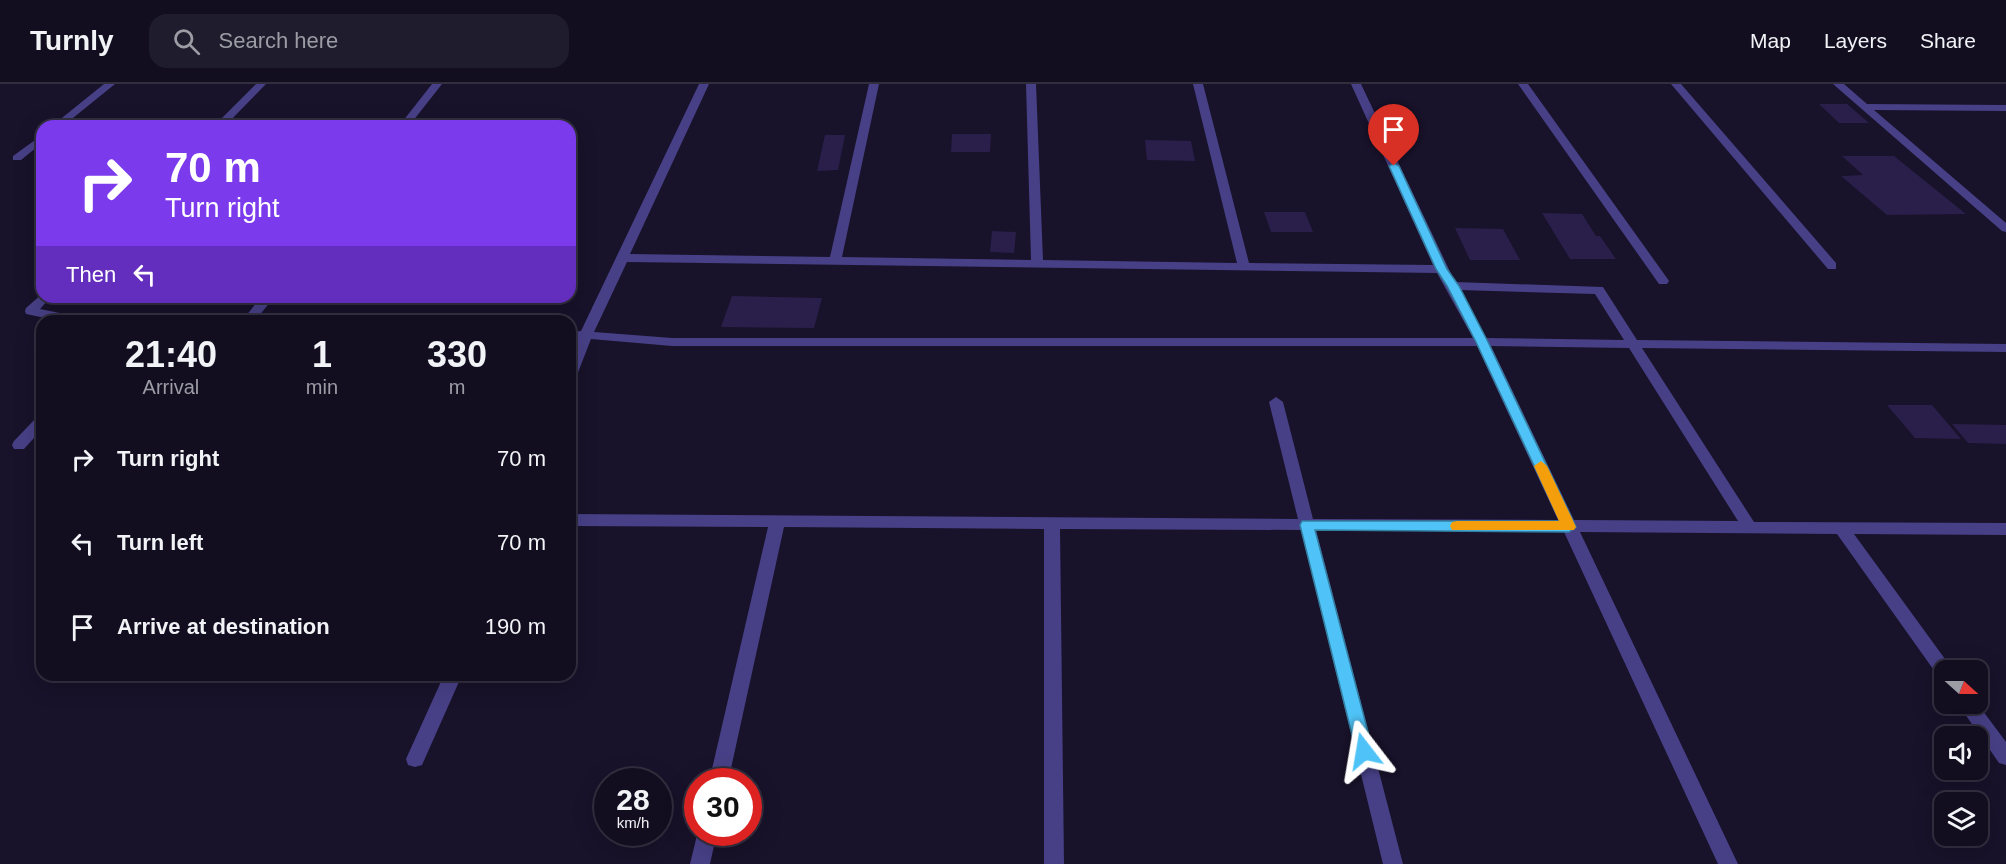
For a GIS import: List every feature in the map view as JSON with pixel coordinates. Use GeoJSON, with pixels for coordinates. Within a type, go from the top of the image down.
{"type":"FeatureCollection","features":[{"type":"Feature","properties":{"kind":"street"},"geometry":{"type":"LineString","coordinates":[[65,120],[110,84]]}},
{"type":"Feature","properties":{"kind":"street"},"geometry":{"type":"LineString","coordinates":[[225,120],[261,84]]}},
{"type":"Feature","properties":{"kind":"street"},"geometry":{"type":"LineString","coordinates":[[409,120],[437,84]]}},
{"type":"Feature","properties":{"kind":"street"},"geometry":{"type":"LineString","coordinates":[[576,360],[704,84]]}},
{"type":"Feature","properties":{"kind":"street"},"geometry":{"type":"LineString","coordinates":[[835,261],[874,84]]}},
{"type":"Feature","properties":{"kind":"street"},"geometry":{"type":"LineString","coordinates":[[1031,84],[1037,264]]}},
{"type":"Feature","properties":{"kind":"street"},"geometry":{"type":"LineString","coordinates":[[1198,84],[1244,266]]}},
{"type":"Feature","properties":{"kind":"street"},"geometry":{"type":"LineString","coordinates":[[1356,84],[1441,269],[1453,286],[1482,342],[1728,864]]}},
{"type":"Feature","properties":{"kind":"street"},"geometry":{"type":"LineString","coordinates":[[1523,84],[1663,282]]}},
{"type":"Feature","properties":{"kind":"street"},"geometry":{"type":"LineString","coordinates":[[1676,84],[1832,266]]}},
{"type":"Feature","properties":{"kind":"street"},"geometry":{"type":"LineString","coordinates":[[1838,84],[2006,229]]}},
{"type":"Feature","properties":{"kind":"street"},"geometry":{"type":"LineString","coordinates":[[1864,107],[2006,108]]}},
{"type":"Feature","properties":{"kind":"street"},"geometry":{"type":"LineString","coordinates":[[16,158],[36,143]]}},
{"type":"Feature","properties":{"kind":"street"},"geometry":{"type":"LineString","coordinates":[[622,258],[1441,269]]}},
{"type":"Feature","properties":{"kind":"street"},"geometry":{"type":"LineString","coordinates":[[1453,286],[1599,290],[1750,528]]}},
{"type":"Feature","properties":{"kind":"street"},"geometry":{"type":"LineString","coordinates":[[39,303],[31,311],[50,315]]}},
{"type":"Feature","properties":{"kind":"street"},"geometry":{"type":"LineString","coordinates":[[253,315],[262,303]]}},
{"type":"Feature","properties":{"kind":"street"},"geometry":{"type":"LineString","coordinates":[[576,336],[672,342],[1482,342],[2006,348]]}},
{"type":"Feature","properties":{"kind":"street"},"geometry":{"type":"LineString","coordinates":[[1276,402],[1393,864]]}},
{"type":"Feature","properties":{"kind":"street"},"geometry":{"type":"LineString","coordinates":[[19,445],[36,427]]}},
{"type":"Feature","properties":{"kind":"street"},"geometry":{"type":"LineString","coordinates":[[576,520],[2006,529]]}},
{"type":"Feature","properties":{"kind":"street"},"geometry":{"type":"LineString","coordinates":[[721,768],[777,522]]}},
{"type":"Feature","properties":{"kind":"street"},"geometry":{"type":"LineString","coordinates":[[1052,523],[1054,864]]}},
{"type":"Feature","properties":{"kind":"street"},"geometry":{"type":"LineString","coordinates":[[1841,528],[1936,660]]}},
{"type":"Feature","properties":{"kind":"street"},"geometry":{"type":"LineString","coordinates":[[415,759],[450,681]]}},
{"type":"Feature","properties":{"kind":"street"},"geometry":{"type":"LineString","coordinates":[[1974,714],[2006,757]]}},
{"type":"Feature","properties":{"kind":"street"},"geometry":{"type":"LineString","coordinates":[[700,864],[704,846]]}},
{"type":"Feature","properties":{"kind":"building"},"geometry":{"type":"Polygon","coordinates":[[[1819,104],[1847,104],[1869,123],[1839,123],[1819,104]]]}},
{"type":"Feature","properties":{"kind":"building"},"geometry":{"type":"Polygon","coordinates":[[[952,134],[991,134],[990,152],[951,152],[952,134]]]}},
{"type":"Feature","properties":{"kind":"building"},"geometry":{"type":"Polygon","coordinates":[[[825,135],[845,135],[838,170],[817,171],[825,135]]]}},
{"type":"Feature","properties":{"kind":"building"},"geometry":{"type":"Polygon","coordinates":[[[1145,140],[1191,141],[1195,161],[1147,160],[1145,140]]]}},
{"type":"Feature","properties":{"kind":"building"},"geometry":{"type":"Polygon","coordinates":[[[1842,156],[1894,156],[1966,214],[1887,215],[1841,176],[1863,175],[1842,156]]]}},
{"type":"Feature","properties":{"kind":"building"},"geometry":{"type":"Polygon","coordinates":[[[1264,212],[1305,212],[1313,232],[1271,232],[1264,212]]]}},
{"type":"Feature","properties":{"kind":"building"},"geometry":{"type":"Polygon","coordinates":[[[1542,213],[1582,214],[1596,236],[1600,236],[1616,259],[1570,259],[1542,213]]]}},
{"type":"Feature","properties":{"kind":"building"},"geometry":{"type":"Polygon","coordinates":[[[1455,228],[1503,229],[1520,260],[1470,260],[1455,228]]]}},
{"type":"Feature","properties":{"kind":"building"},"geometry":{"type":"Polygon","coordinates":[[[992,231],[1016,232],[1014,253],[990,252],[992,231]]]}},
{"type":"Feature","properties":{"kind":"building"},"geometry":{"type":"Polygon","coordinates":[[[732,296],[822,298],[814,328],[721,327],[732,296]]]}},
{"type":"Feature","properties":{"kind":"building"},"geometry":{"type":"Polygon","coordinates":[[[1887,405],[1932,405],[1961,439],[1915,438],[1887,405]]]}},
{"type":"Feature","properties":{"kind":"building"},"geometry":{"type":"Polygon","coordinates":[[[1952,424],[2006,425],[2006,444],[1968,443],[1952,424]]]}},
{"type":"Feature","properties":{"kind":"slow traffic"},"geometry":{"type":"LineString","coordinates":[[1457,526],[1569,527],[1541,466]]}},
{"type":"Feature","properties":{"kind":"route"},"geometry":{"type":"LineString","coordinates":[[1364,751],[1307,525],[1569,527],[1482,342],[1453,286],[1441,269],[1394,166]]}}]}
